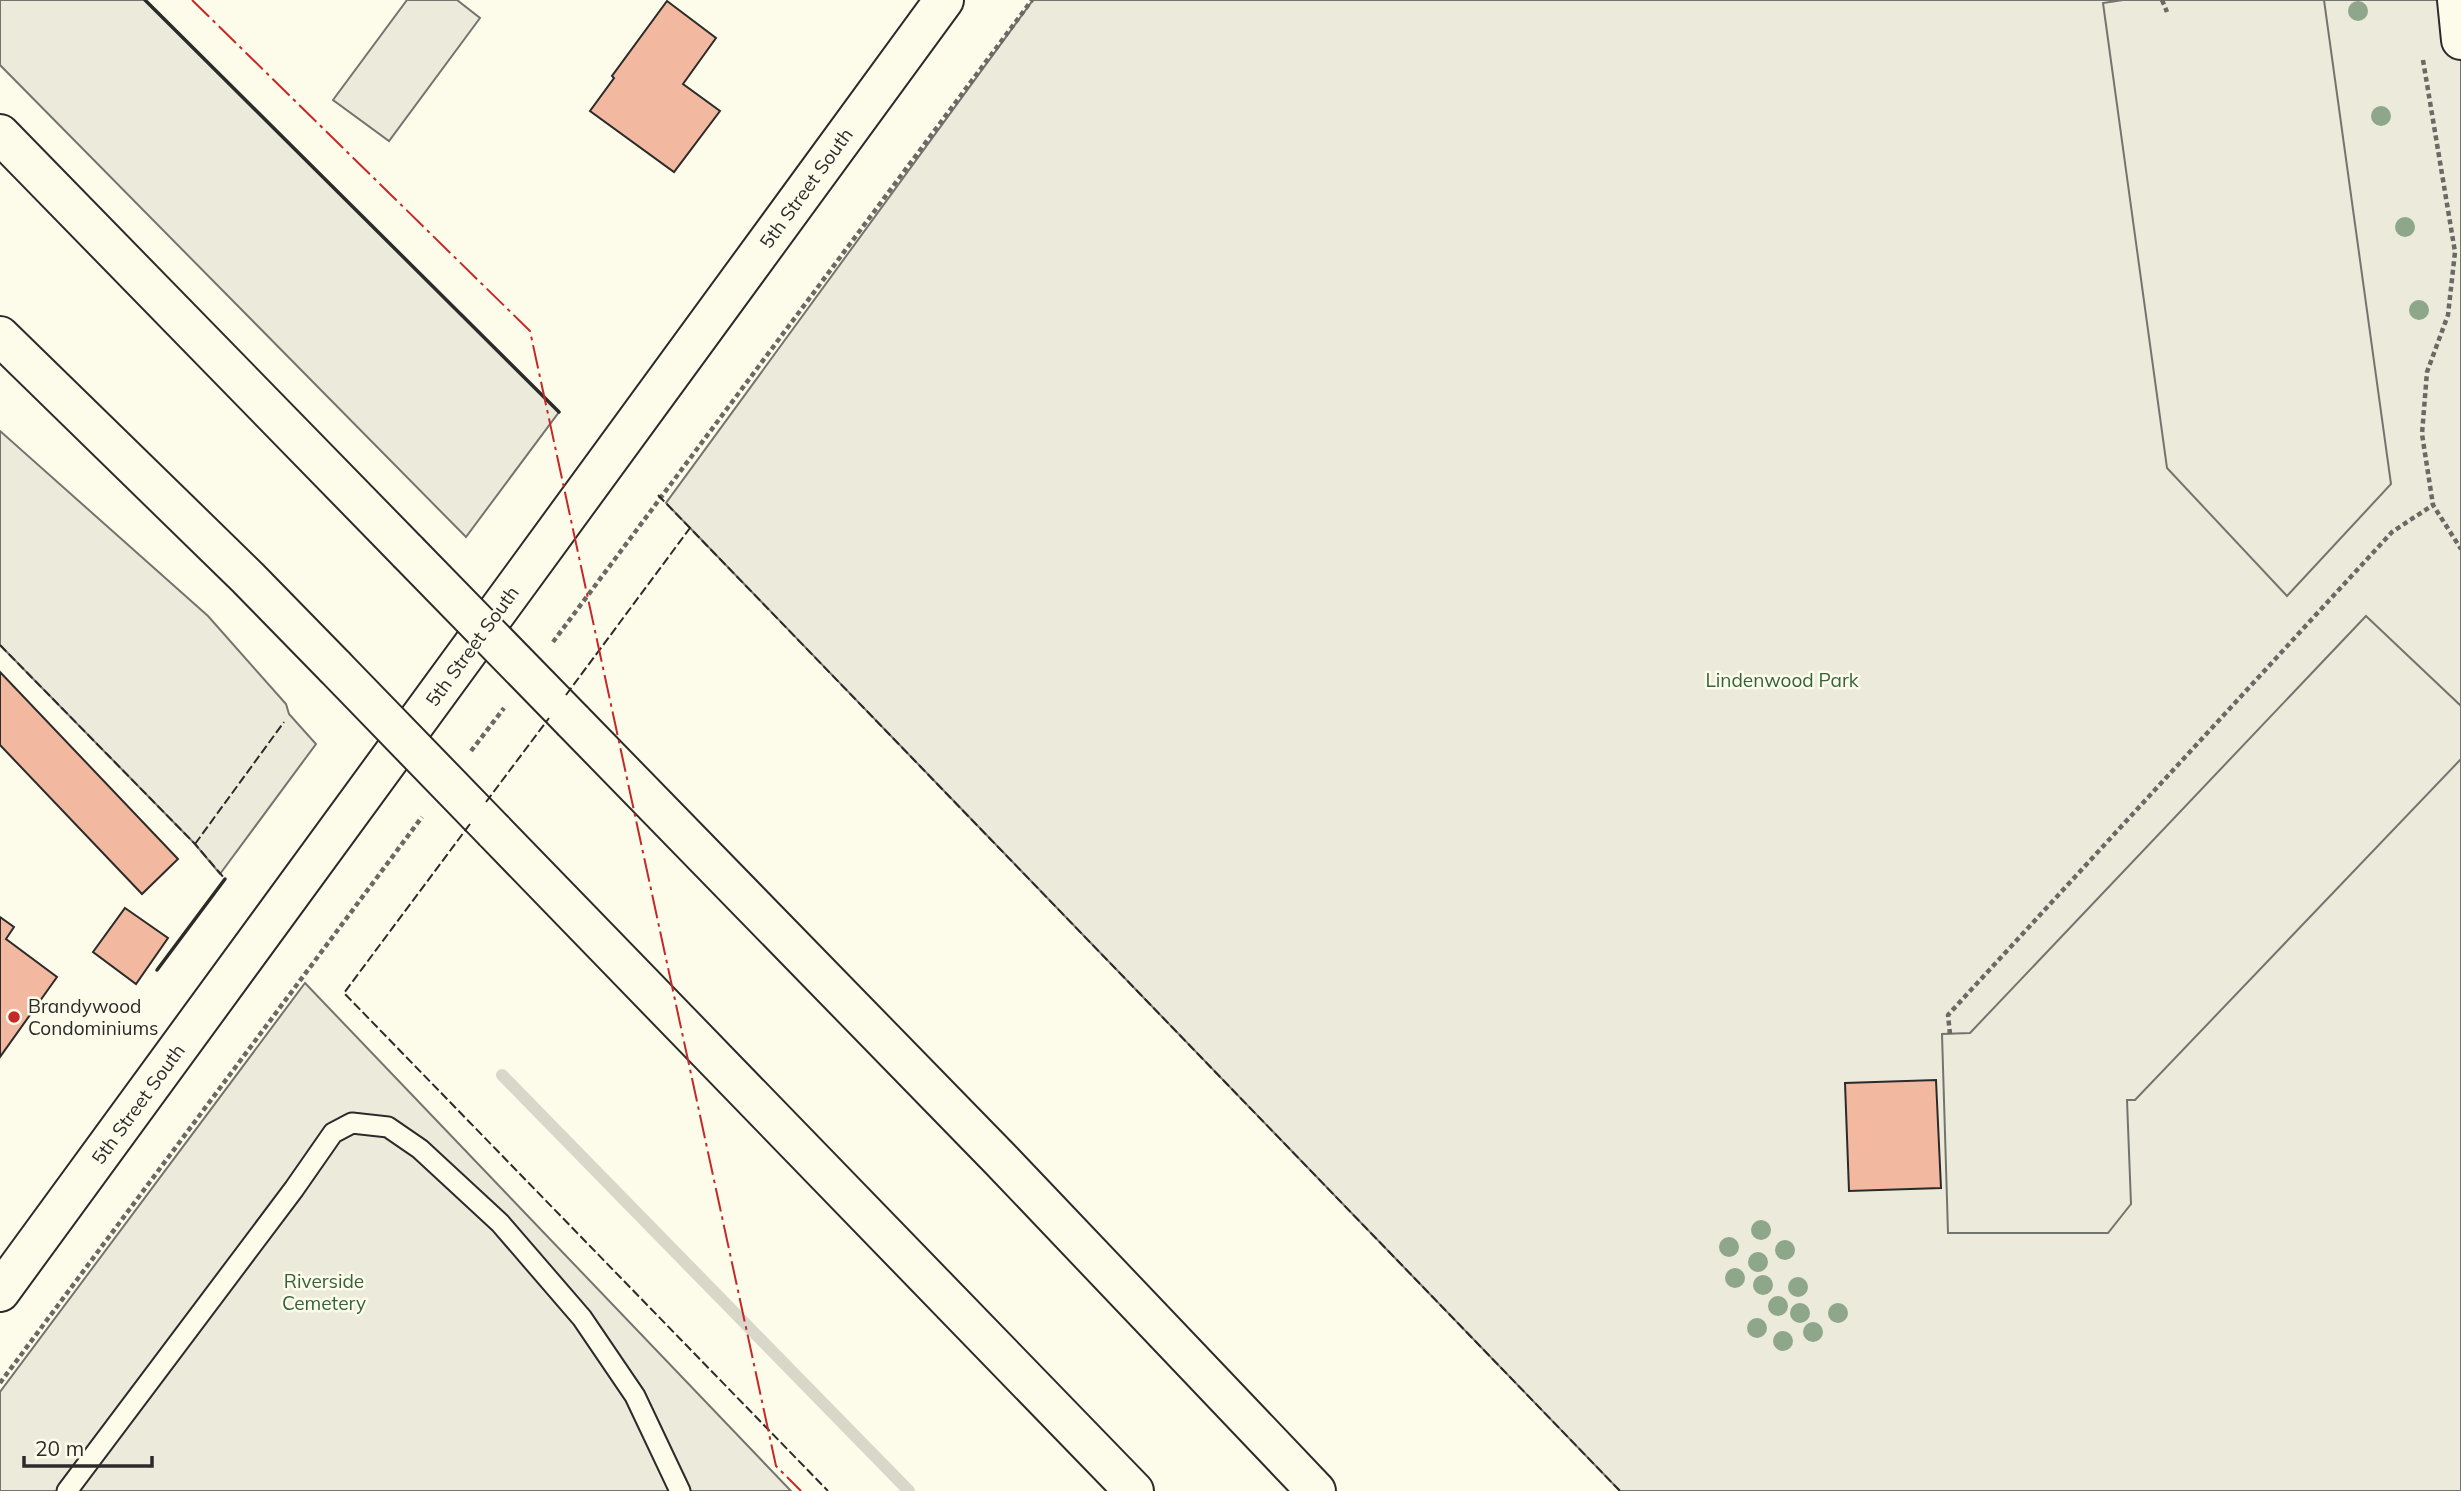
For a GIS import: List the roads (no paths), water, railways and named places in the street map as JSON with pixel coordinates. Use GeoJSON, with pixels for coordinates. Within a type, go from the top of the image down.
{"type":"FeatureCollection","features":[{"type":"Feature","properties":{"kind":"main road","name":"5th Street South"},"geometry":{"type":"LineString","coordinates":[[0,1292],[944,0]]}},
{"type":"Feature","properties":{"kind":"main road"},"geometry":{"type":"LineString","coordinates":[[2458,0],[2461,40]]}},
{"type":"Feature","properties":{"kind":"main road"},"geometry":{"type":"LineString","coordinates":[[0,134],[1000,1159],[1316,1491]]}},
{"type":"Feature","properties":{"kind":"main road"},"geometry":{"type":"LineString","coordinates":[[0,336],[248,578],[1134,1491]]}},
{"type":"Feature","properties":{"kind":"lane"},"geometry":{"type":"LineString","coordinates":[[67,1491],[333,1133],[352,1123],[388,1127],[420,1149],[500,1223],[582,1318],[635,1396],[680,1491]]}},
{"type":"Feature","properties":{"kind":"waterway"},"geometry":{"type":"LineString","coordinates":[[502,1075],[909,1491]]}},
{"type":"Feature","properties":{"kind":"place","name":"Brandywood Condominiums"},"geometry":{"type":"Point","coordinates":[14,1017]}},
{"type":"Feature","properties":{"kind":"park label","name":"Lindenwood Park"},"geometry":{"type":"Point","coordinates":[1782,680]}},
{"type":"Feature","properties":{"kind":"park label","name":"Riverside Cemetery"},"geometry":{"type":"Point","coordinates":[324,1292]}}]}
